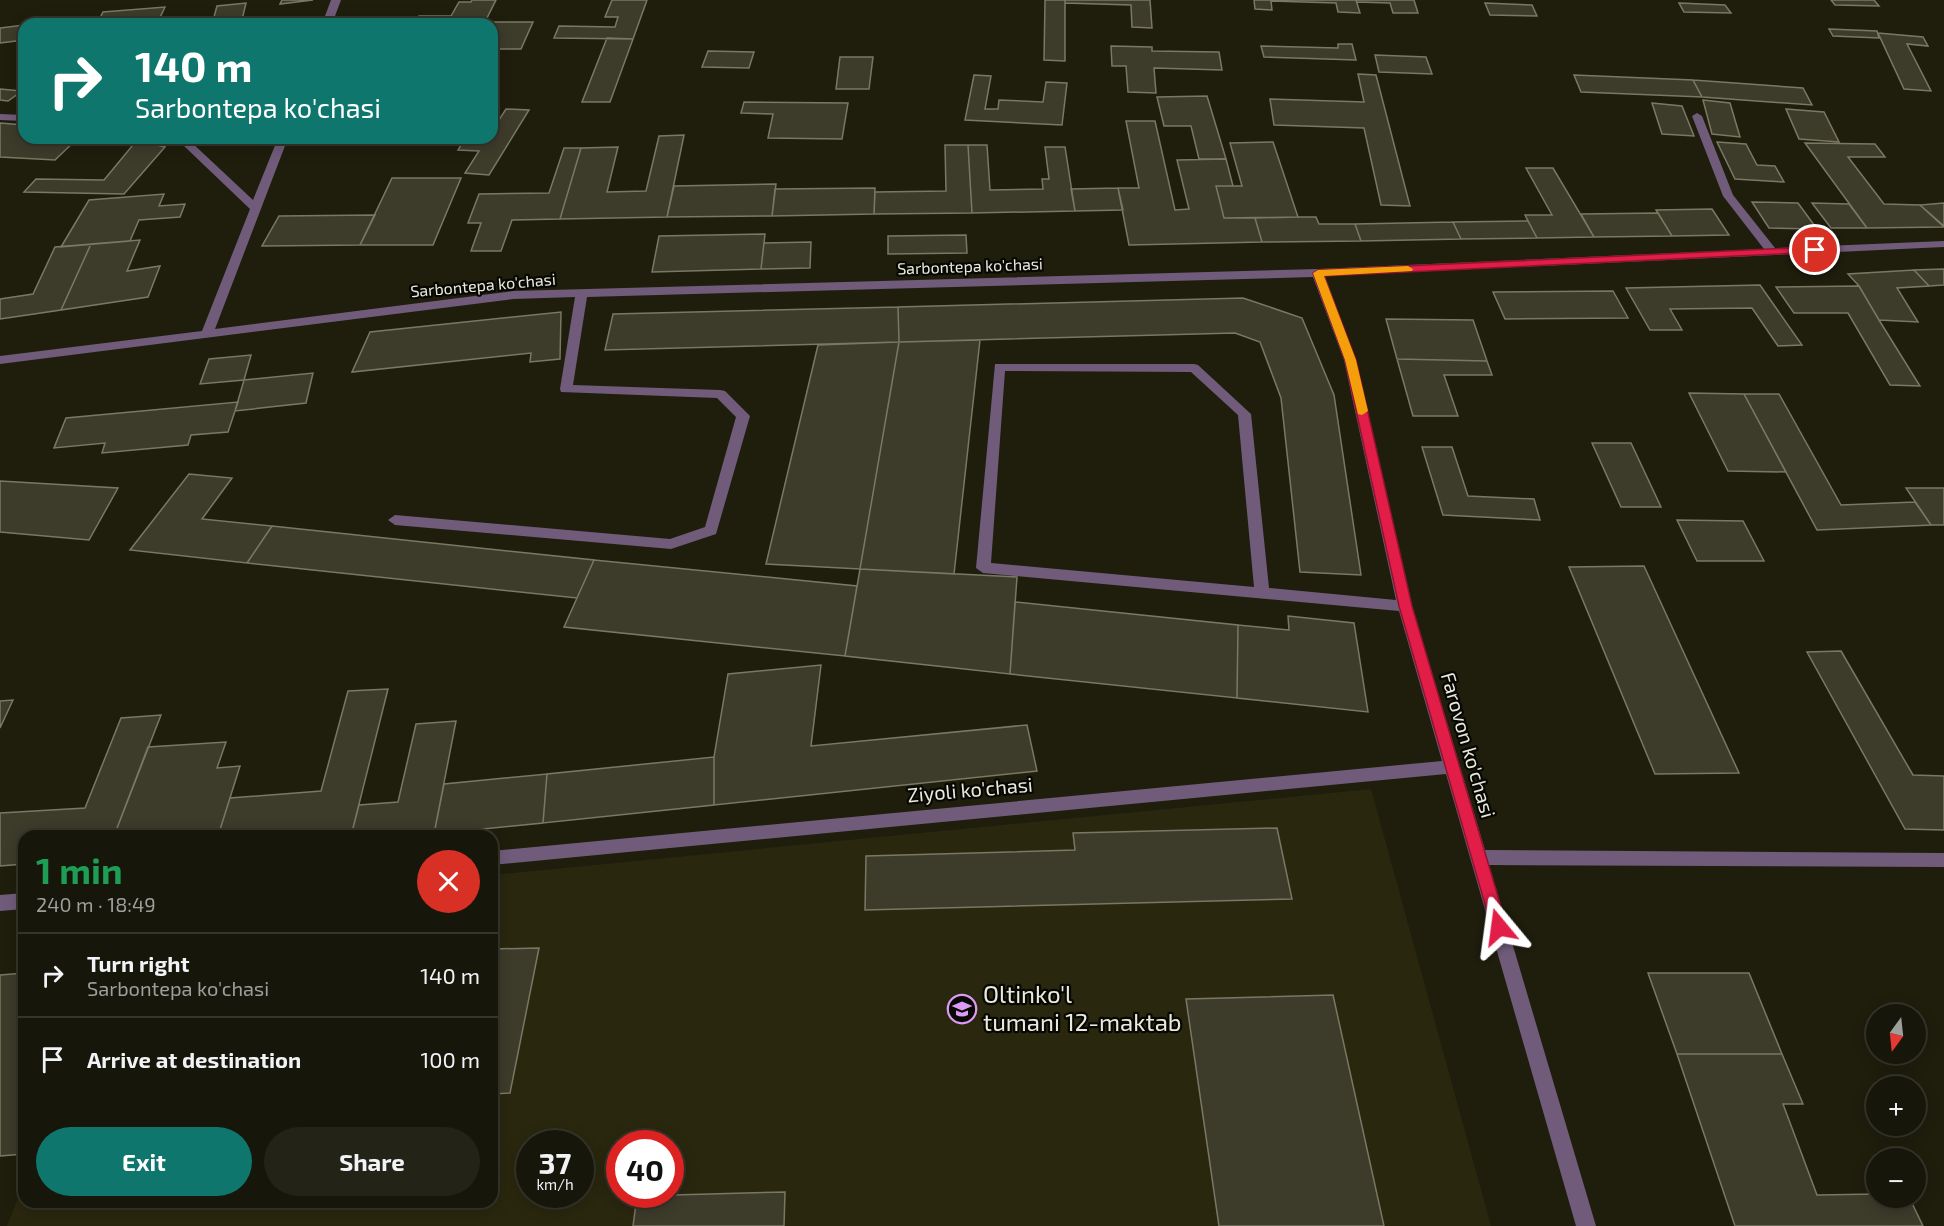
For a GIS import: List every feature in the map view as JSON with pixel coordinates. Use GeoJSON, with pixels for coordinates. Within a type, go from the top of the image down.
{"type":"FeatureCollection","features":[{"type":"Feature","properties":{"kind":"street"},"geometry":{"type":"LineString","coordinates":[[329,18],[336,0]]}},
{"type":"Feature","properties":{"kind":"street"},"geometry":{"type":"LineString","coordinates":[[1697,116],[1728,196],[1772,252]]}},
{"type":"Feature","properties":{"kind":"street"},"geometry":{"type":"LineString","coordinates":[[0,117],[18,118]]}},
{"type":"Feature","properties":{"kind":"street"},"geometry":{"type":"LineString","coordinates":[[186,144],[256,209]]}},
{"type":"Feature","properties":{"kind":"street"},"geometry":{"type":"LineString","coordinates":[[208,332],[282,144]]}},
{"type":"Feature","properties":{"kind":"street","name":"Sarbontepa ko'chasi"},"geometry":{"type":"LineString","coordinates":[[0,360],[513,295],[1318,273],[1944,244]]}},
{"type":"Feature","properties":{"kind":"street","name":"Farovon ko'chasi"},"geometry":{"type":"LineString","coordinates":[[1318,273],[1350,360],[1406,606],[1586,1226]]}},
{"type":"Feature","properties":{"kind":"street"},"geometry":{"type":"LineString","coordinates":[[395,520],[671,544],[711,530],[743,416],[720,394],[566,389],[582,293]]}},
{"type":"Feature","properties":{"kind":"street"},"geometry":{"type":"LineString","coordinates":[[1262,593],[1244,414],[1194,368],[999,367],[984,568],[1406,606]]}},
{"type":"Feature","properties":{"kind":"street","name":"Ziyoli ko'chasi"},"geometry":{"type":"LineString","coordinates":[[498,857],[1453,767]]}},
{"type":"Feature","properties":{"kind":"street"},"geometry":{"type":"LineString","coordinates":[[1479,857],[1944,860]]}},
{"type":"Feature","properties":{"kind":"street"},"geometry":{"type":"LineString","coordinates":[[0,903],[18,902]]}},
{"type":"Feature","properties":{"kind":"shaded area","name":"Oltinko'l tumani 12-maktab"},"geometry":{"type":"Polygon","coordinates":[[[1371,789],[1491,1226],[7,1226],[18,1198],[18,1208],[498,1208],[498,874],[1371,789]]]}},
{"type":"Feature","properties":{"kind":"building"},"geometry":{"type":"Polygon","coordinates":[[[282,0],[313,0],[280,4],[282,0]]]}},
{"type":"Feature","properties":{"kind":"building"},"geometry":{"type":"Polygon","coordinates":[[[472,0],[496,0],[487,18],[418,18],[419,16],[451,16],[459,2],[471,2],[472,0]]]}},
{"type":"Feature","properties":{"kind":"building"},"geometry":{"type":"Polygon","coordinates":[[[612,0],[647,0],[633,39],[554,38],[559,26],[615,27],[618,17],[605,17],[612,0]]]}},
{"type":"Feature","properties":{"kind":"building"},"geometry":{"type":"Polygon","coordinates":[[[1045,0],[1065,0],[1065,61],[1044,60],[1045,0]]]}},
{"type":"Feature","properties":{"kind":"building"},"geometry":{"type":"Polygon","coordinates":[[[1065,0],[1150,0],[1152,28],[1132,27],[1131,5],[1065,3],[1065,0]]]}},
{"type":"Feature","properties":{"kind":"building"},"geometry":{"type":"Polygon","coordinates":[[[1254,0],[1356,0],[1360,13],[1338,12],[1336,3],[1271,1],[1272,10],[1255,9],[1254,0]]]}},
{"type":"Feature","properties":{"kind":"building"},"geometry":{"type":"Polygon","coordinates":[[[1356,0],[1414,0],[1418,13],[1393,13],[1390,3],[1357,2],[1356,0]]]}},
{"type":"Feature","properties":{"kind":"building"},"geometry":{"type":"Polygon","coordinates":[[[1831,0],[1874,0],[1879,6],[1835,5],[1831,0]]]}},
{"type":"Feature","properties":{"kind":"building"},"geometry":{"type":"Polygon","coordinates":[[[246,3],[242,18],[214,18],[217,6],[246,3]]]}},
{"type":"Feature","properties":{"kind":"building"},"geometry":{"type":"Polygon","coordinates":[[[1485,3],[1532,5],[1537,16],[1490,15],[1485,3]]]}},
{"type":"Feature","properties":{"kind":"building"},"geometry":{"type":"Polygon","coordinates":[[[1679,3],[1725,5],[1731,13],[1684,12],[1679,3]]]}},
{"type":"Feature","properties":{"kind":"building"},"geometry":{"type":"Polygon","coordinates":[[[165,7],[160,18],[100,18],[103,12],[165,7]]]}},
{"type":"Feature","properties":{"kind":"building"},"geometry":{"type":"Polygon","coordinates":[[[498,22],[533,22],[521,49],[498,49],[498,22]]]}},
{"type":"Feature","properties":{"kind":"building"},"geometry":{"type":"Polygon","coordinates":[[[18,26],[18,41],[0,43],[0,28],[18,26]]]}},
{"type":"Feature","properties":{"kind":"building"},"geometry":{"type":"Polygon","coordinates":[[[1829,29],[1877,31],[1879,38],[1833,36],[1829,29]]]}},
{"type":"Feature","properties":{"kind":"building"},"geometry":{"type":"Polygon","coordinates":[[[1878,33],[1923,37],[1928,46],[1907,44],[1931,91],[1904,89],[1878,33]]]}},
{"type":"Feature","properties":{"kind":"building"},"geometry":{"type":"Polygon","coordinates":[[[607,38],[633,39],[610,102],[582,102],[607,38]]]}},
{"type":"Feature","properties":{"kind":"building"},"geometry":{"type":"Polygon","coordinates":[[[1338,44],[1352,44],[1356,60],[1264,57],[1261,46],[1338,48],[1338,44]]]}},
{"type":"Feature","properties":{"kind":"building"},"geometry":{"type":"Polygon","coordinates":[[[1111,46],[1152,47],[1152,51],[1219,52],[1222,70],[1154,68],[1156,93],[1128,92],[1126,66],[1112,66],[1111,46]]]}},
{"type":"Feature","properties":{"kind":"building"},"geometry":{"type":"Polygon","coordinates":[[[708,51],[754,52],[749,68],[702,67],[708,51]]]}},
{"type":"Feature","properties":{"kind":"building"},"geometry":{"type":"Polygon","coordinates":[[[1375,55],[1426,57],[1432,74],[1379,72],[1375,55]]]}},
{"type":"Feature","properties":{"kind":"building"},"geometry":{"type":"Polygon","coordinates":[[[840,57],[873,57],[869,89],[836,89],[840,57]]]}},
{"type":"Feature","properties":{"kind":"building"},"geometry":{"type":"Polygon","coordinates":[[[1358,74],[1376,75],[1410,206],[1381,205],[1364,128],[1274,125],[1270,99],[1364,102],[1358,74]]]}},
{"type":"Feature","properties":{"kind":"building"},"geometry":{"type":"Polygon","coordinates":[[[974,75],[991,76],[985,109],[998,109],[999,100],[1043,102],[1046,82],[1067,83],[1062,125],[965,120],[974,75]]]}},
{"type":"Feature","properties":{"kind":"building"},"geometry":{"type":"Polygon","coordinates":[[[1574,75],[1693,80],[1702,97],[1581,92],[1574,75]]]}},
{"type":"Feature","properties":{"kind":"building"},"geometry":{"type":"Polygon","coordinates":[[[1693,80],[1803,88],[1812,105],[1702,97],[1693,80]]]}},
{"type":"Feature","properties":{"kind":"building"},"geometry":{"type":"Polygon","coordinates":[[[0,89],[18,91],[18,94],[8,101],[0,100],[0,89]]]}},
{"type":"Feature","properties":{"kind":"building"},"geometry":{"type":"Polygon","coordinates":[[[1207,96],[1226,159],[1199,159],[1191,126],[1164,126],[1157,97],[1207,96]]]}},
{"type":"Feature","properties":{"kind":"building"},"geometry":{"type":"Polygon","coordinates":[[[1703,100],[1730,103],[1740,137],[1712,134],[1703,100]]]}},
{"type":"Feature","properties":{"kind":"building"},"geometry":{"type":"Polygon","coordinates":[[[744,102],[848,103],[842,139],[768,138],[773,114],[741,113],[744,102]]]}},
{"type":"Feature","properties":{"kind":"building"},"geometry":{"type":"Polygon","coordinates":[[[1652,103],[1682,106],[1694,136],[1662,134],[1652,103]]]}},
{"type":"Feature","properties":{"kind":"building"},"geometry":{"type":"Polygon","coordinates":[[[506,109],[529,110],[489,175],[465,173],[479,151],[458,150],[462,144],[498,144],[499,120],[506,109]]]}},
{"type":"Feature","properties":{"kind":"building"},"geometry":{"type":"Polygon","coordinates":[[[1786,109],[1824,112],[1839,142],[1799,139],[1786,109]]]}},
{"type":"Feature","properties":{"kind":"building"},"geometry":{"type":"Polygon","coordinates":[[[1126,121],[1155,121],[1175,210],[1189,209],[1177,160],[1226,159],[1233,186],[1216,186],[1224,218],[1255,218],[1262,242],[1129,245],[1118,188],[1139,188],[1126,121]]]}},
{"type":"Feature","properties":{"kind":"building"},"geometry":{"type":"Polygon","coordinates":[[[0,123],[18,124],[18,144],[72,144],[55,160],[0,157],[0,123]]]}},
{"type":"Feature","properties":{"kind":"building"},"geometry":{"type":"Polygon","coordinates":[[[684,135],[667,217],[560,219],[581,148],[618,147],[607,192],[646,191],[659,136],[684,135]]]}},
{"type":"Feature","properties":{"kind":"building"},"geometry":{"type":"Polygon","coordinates":[[[1273,142],[1298,217],[1224,218],[1216,186],[1242,186],[1230,143],[1273,142]]]}},
{"type":"Feature","properties":{"kind":"building"},"geometry":{"type":"Polygon","coordinates":[[[1717,142],[1746,144],[1757,165],[1775,166],[1784,182],[1735,179],[1717,142]]]}},
{"type":"Feature","properties":{"kind":"building"},"geometry":{"type":"Polygon","coordinates":[[[1805,143],[1875,144],[1885,157],[1848,157],[1884,204],[1920,205],[1944,227],[1867,228],[1805,143]]]}},
{"type":"Feature","properties":{"kind":"building"},"geometry":{"type":"Polygon","coordinates":[[[134,144],[153,144],[165,147],[124,194],[24,192],[36,179],[104,180],[134,144]]]}},
{"type":"Feature","properties":{"kind":"building"},"geometry":{"type":"Polygon","coordinates":[[[945,145],[968,145],[972,213],[874,214],[875,192],[946,191],[945,145]]]}},
{"type":"Feature","properties":{"kind":"building"},"geometry":{"type":"Polygon","coordinates":[[[968,145],[987,145],[990,190],[1043,189],[1042,179],[1049,179],[1045,147],[1065,147],[1075,211],[972,213],[968,145]]]}},
{"type":"Feature","properties":{"kind":"building"},"geometry":{"type":"Polygon","coordinates":[[[564,148],[581,148],[560,219],[512,220],[501,251],[471,251],[481,223],[468,223],[479,194],[549,193],[564,148]]]}},
{"type":"Feature","properties":{"kind":"building"},"geometry":{"type":"Polygon","coordinates":[[[1526,168],[1553,168],[1594,237],[1537,238],[1525,215],[1552,215],[1526,168]]]}},
{"type":"Feature","properties":{"kind":"building"},"geometry":{"type":"Polygon","coordinates":[[[392,178],[461,178],[433,245],[360,245],[392,178]]]}},
{"type":"Feature","properties":{"kind":"building"},"geometry":{"type":"Polygon","coordinates":[[[776,184],[772,216],[667,217],[674,186],[776,184]]]}},
{"type":"Feature","properties":{"kind":"building"},"geometry":{"type":"Polygon","coordinates":[[[875,188],[874,214],[772,216],[775,189],[875,188]]]}},
{"type":"Feature","properties":{"kind":"building"},"geometry":{"type":"Polygon","coordinates":[[[1118,188],[1123,210],[1075,211],[1071,189],[1118,188]]]}},
{"type":"Feature","properties":{"kind":"building"},"geometry":{"type":"Polygon","coordinates":[[[164,194],[159,206],[185,204],[180,217],[139,220],[130,241],[61,247],[89,200],[164,194]]]}},
{"type":"Feature","properties":{"kind":"building"},"geometry":{"type":"Polygon","coordinates":[[[1752,202],[1798,203],[1817,229],[1769,228],[1752,202]]]}},
{"type":"Feature","properties":{"kind":"building"},"geometry":{"type":"Polygon","coordinates":[[[1812,203],[1849,204],[1867,228],[1831,228],[1812,203]]]}},
{"type":"Feature","properties":{"kind":"building"},"geometry":{"type":"Polygon","coordinates":[[[1944,203],[1944,226],[1920,205],[1944,203]]]}},
{"type":"Feature","properties":{"kind":"building"},"geometry":{"type":"Polygon","coordinates":[[[1712,209],[1729,235],[1672,236],[1656,210],[1712,209]]]}},
{"type":"Feature","properties":{"kind":"building"},"geometry":{"type":"Polygon","coordinates":[[[1658,213],[1672,236],[1594,237],[1581,214],[1658,213]]]}},
{"type":"Feature","properties":{"kind":"building"},"geometry":{"type":"Polygon","coordinates":[[[375,215],[360,245],[262,246],[279,216],[375,215]]]}},
{"type":"Feature","properties":{"kind":"building"},"geometry":{"type":"Polygon","coordinates":[[[1316,217],[1319,224],[1355,224],[1361,241],[1262,242],[1255,218],[1316,217]]]}},
{"type":"Feature","properties":{"kind":"building"},"geometry":{"type":"Polygon","coordinates":[[[1528,221],[1537,238],[1461,239],[1453,222],[1528,221]]]}},
{"type":"Feature","properties":{"kind":"building"},"geometry":{"type":"Polygon","coordinates":[[[1453,222],[1461,239],[1361,241],[1355,224],[1453,222]]]}},
{"type":"Feature","properties":{"kind":"building"},"geometry":{"type":"Polygon","coordinates":[[[765,234],[761,269],[652,272],[659,236],[765,234]]]}},
{"type":"Feature","properties":{"kind":"building"},"geometry":{"type":"Polygon","coordinates":[[[966,235],[967,253],[888,254],[888,236],[966,235]]]}},
{"type":"Feature","properties":{"kind":"building"},"geometry":{"type":"Polygon","coordinates":[[[140,240],[127,271],[160,266],[148,297],[61,310],[91,244],[140,240]]]}},
{"type":"Feature","properties":{"kind":"building"},"geometry":{"type":"Polygon","coordinates":[[[811,242],[810,268],[761,269],[764,243],[811,242]]]}},
{"type":"Feature","properties":{"kind":"building"},"geometry":{"type":"Polygon","coordinates":[[[91,244],[61,310],[0,319],[0,299],[33,294],[55,247],[91,244]]]}},
{"type":"Feature","properties":{"kind":"building"},"geometry":{"type":"Polygon","coordinates":[[[1944,269],[1944,285],[1929,286],[1914,270],[1944,269]]]}},
{"type":"Feature","properties":{"kind":"building"},"geometry":{"type":"Polygon","coordinates":[[[1914,270],[1929,286],[1897,288],[1918,322],[1879,320],[1859,286],[1848,274],[1914,270]]]}},
{"type":"Feature","properties":{"kind":"building"},"geometry":{"type":"Polygon","coordinates":[[[1760,285],[1802,345],[1778,346],[1752,308],[1670,309],[1682,330],[1650,330],[1626,288],[1760,285]]]}},
{"type":"Feature","properties":{"kind":"building"},"geometry":{"type":"Polygon","coordinates":[[[1859,286],[1920,386],[1890,385],[1848,313],[1794,313],[1776,287],[1859,286]]]}},
{"type":"Feature","properties":{"kind":"building"},"geometry":{"type":"Polygon","coordinates":[[[1613,291],[1628,318],[1505,319],[1493,292],[1613,291]]]}},
{"type":"Feature","properties":{"kind":"building"},"geometry":{"type":"Polygon","coordinates":[[[1243,298],[1302,318],[1334,395],[1361,575],[1300,572],[1281,398],[1260,342],[1235,333],[899,342],[898,307],[1243,298]]]}},
{"type":"Feature","properties":{"kind":"building"},"geometry":{"type":"Polygon","coordinates":[[[898,307],[899,342],[605,350],[613,314],[898,307]]]}},
{"type":"Feature","properties":{"kind":"building"},"geometry":{"type":"Polygon","coordinates":[[[561,312],[560,359],[530,362],[531,353],[352,372],[370,332],[561,312]]]}},
{"type":"Feature","properties":{"kind":"building"},"geometry":{"type":"Polygon","coordinates":[[[1386,319],[1473,320],[1487,361],[1397,359],[1386,319]]]}},
{"type":"Feature","properties":{"kind":"building"},"geometry":{"type":"Polygon","coordinates":[[[980,340],[954,574],[860,569],[899,342],[980,340]]]}},
{"type":"Feature","properties":{"kind":"building"},"geometry":{"type":"Polygon","coordinates":[[[899,342],[860,569],[766,564],[818,345],[899,342]]]}},
{"type":"Feature","properties":{"kind":"building"},"geometry":{"type":"Polygon","coordinates":[[[251,355],[244,380],[200,384],[209,359],[251,355]]]}},
{"type":"Feature","properties":{"kind":"building"},"geometry":{"type":"Polygon","coordinates":[[[1397,359],[1487,361],[1492,375],[1444,375],[1458,416],[1413,416],[1397,359]]]}},
{"type":"Feature","properties":{"kind":"building"},"geometry":{"type":"Polygon","coordinates":[[[313,373],[306,403],[235,411],[244,380],[313,373]]]}},
{"type":"Feature","properties":{"kind":"building"},"geometry":{"type":"Polygon","coordinates":[[[1689,393],[1744,394],[1786,472],[1728,471],[1689,393]]]}},
{"type":"Feature","properties":{"kind":"building"},"geometry":{"type":"Polygon","coordinates":[[[1744,394],[1779,394],[1841,505],[1915,502],[1931,525],[1817,530],[1744,394]]]}},
{"type":"Feature","properties":{"kind":"building"},"geometry":{"type":"Polygon","coordinates":[[[238,402],[228,432],[191,435],[188,445],[102,453],[105,443],[54,448],[66,418],[238,402]]]}},
{"type":"Feature","properties":{"kind":"building"},"geometry":{"type":"Polygon","coordinates":[[[1592,443],[1631,443],[1661,507],[1621,507],[1592,443]]]}},
{"type":"Feature","properties":{"kind":"building"},"geometry":{"type":"Polygon","coordinates":[[[1422,447],[1452,447],[1468,496],[1534,499],[1540,520],[1443,515],[1422,447]]]}},
{"type":"Feature","properties":{"kind":"building"},"geometry":{"type":"Polygon","coordinates":[[[189,474],[232,478],[202,519],[272,526],[247,563],[130,550],[189,474]]]}},
{"type":"Feature","properties":{"kind":"building"},"geometry":{"type":"Polygon","coordinates":[[[0,481],[118,488],[89,540],[0,532],[0,481]]]}},
{"type":"Feature","properties":{"kind":"building"},"geometry":{"type":"Polygon","coordinates":[[[1906,488],[1944,488],[1944,525],[1931,525],[1906,488]]]}},
{"type":"Feature","properties":{"kind":"building"},"geometry":{"type":"Polygon","coordinates":[[[1677,520],[1743,521],[1764,561],[1697,561],[1677,520]]]}},
{"type":"Feature","properties":{"kind":"building"},"geometry":{"type":"Polygon","coordinates":[[[272,526],[594,560],[577,598],[247,563],[272,526]]]}},
{"type":"Feature","properties":{"kind":"building"},"geometry":{"type":"Polygon","coordinates":[[[594,560],[857,586],[845,656],[564,627],[594,560]]]}},
{"type":"Feature","properties":{"kind":"building"},"geometry":{"type":"Polygon","coordinates":[[[1644,566],[1739,773],[1655,774],[1569,567],[1644,566]]]}},
{"type":"Feature","properties":{"kind":"building"},"geometry":{"type":"Polygon","coordinates":[[[860,569],[1017,577],[1010,674],[845,656],[860,569]]]}},
{"type":"Feature","properties":{"kind":"building"},"geometry":{"type":"Polygon","coordinates":[[[1015,602],[1238,625],[1237,698],[1010,674],[1015,602]]]}},
{"type":"Feature","properties":{"kind":"building"},"geometry":{"type":"Polygon","coordinates":[[[1288,616],[1354,623],[1368,712],[1237,698],[1238,625],[1289,630],[1288,616]]]}},
{"type":"Feature","properties":{"kind":"building"},"geometry":{"type":"Polygon","coordinates":[[[1841,651],[1913,775],[1944,776],[1944,830],[1905,829],[1807,652],[1841,651]]]}},
{"type":"Feature","properties":{"kind":"building"},"geometry":{"type":"Polygon","coordinates":[[[821,665],[811,746],[1027,725],[1037,771],[714,805],[714,757],[728,674],[821,665]]]}},
{"type":"Feature","properties":{"kind":"building"},"geometry":{"type":"Polygon","coordinates":[[[388,689],[353,830],[220,830],[230,798],[321,791],[348,691],[388,689]]]}},
{"type":"Feature","properties":{"kind":"building"},"geometry":{"type":"Polygon","coordinates":[[[13,700],[0,728],[0,701],[13,700]]]}},
{"type":"Feature","properties":{"kind":"building"},"geometry":{"type":"Polygon","coordinates":[[[161,715],[116,830],[18,830],[18,864],[0,866],[0,813],[85,808],[121,718],[161,715]]]}},
{"type":"Feature","properties":{"kind":"building"},"geometry":{"type":"Polygon","coordinates":[[[456,721],[435,830],[353,830],[359,805],[398,802],[416,724],[456,721]]]}},
{"type":"Feature","properties":{"kind":"building"},"geometry":{"type":"Polygon","coordinates":[[[226,742],[217,768],[240,766],[220,830],[116,830],[148,747],[226,742]]]}},
{"type":"Feature","properties":{"kind":"building"},"geometry":{"type":"Polygon","coordinates":[[[714,757],[714,805],[543,823],[547,774],[714,757]]]}},
{"type":"Feature","properties":{"kind":"building"},"geometry":{"type":"Polygon","coordinates":[[[547,774],[543,823],[474,830],[435,830],[444,784],[547,774]]]}},
{"type":"Feature","properties":{"kind":"building"},"geometry":{"type":"Polygon","coordinates":[[[1277,828],[1292,899],[865,910],[866,856],[1075,850],[1073,833],[1277,828]]]}},
{"type":"Feature","properties":{"kind":"building"},"geometry":{"type":"Polygon","coordinates":[[[539,948],[510,1093],[498,1094],[498,949],[539,948]]]}},
{"type":"Feature","properties":{"kind":"building"},"geometry":{"type":"Polygon","coordinates":[[[1648,973],[1749,973],[1782,1054],[1677,1054],[1648,973]]]}},
{"type":"Feature","properties":{"kind":"building"},"geometry":{"type":"Polygon","coordinates":[[[18,974],[18,1154],[0,1156],[0,975],[18,974]]]}},
{"type":"Feature","properties":{"kind":"building"},"geometry":{"type":"Polygon","coordinates":[[[1333,995],[1384,1226],[1219,1226],[1186,999],[1333,995]]]}},
{"type":"Feature","properties":{"kind":"building"},"geometry":{"type":"Polygon","coordinates":[[[1677,1054],[1782,1054],[1803,1104],[1783,1104],[1817,1195],[1866,1194],[1866,1208],[1914,1208],[1923,1226],[1735,1226],[1677,1054]]]}},
{"type":"Feature","properties":{"kind":"building"},"geometry":{"type":"Polygon","coordinates":[[[785,1192],[784,1226],[633,1226],[635,1208],[684,1208],[684,1195],[785,1192]]]}},
{"type":"Feature","properties":{"kind":"slow traffic"},"geometry":{"type":"LineString","coordinates":[[1362,411],[1350,360],[1318,273],[1408,269]]}},
{"type":"Feature","properties":{"kind":"place","name":"Oltinko'l tumani 12-maktab"},"geometry":{"type":"Point","coordinates":[962,1009]}},
{"type":"Feature","properties":{"kind":"route"},"geometry":{"type":"LineString","coordinates":[[1499,927],[1406,606],[1350,360],[1318,273],[1815,250]]}}]}
